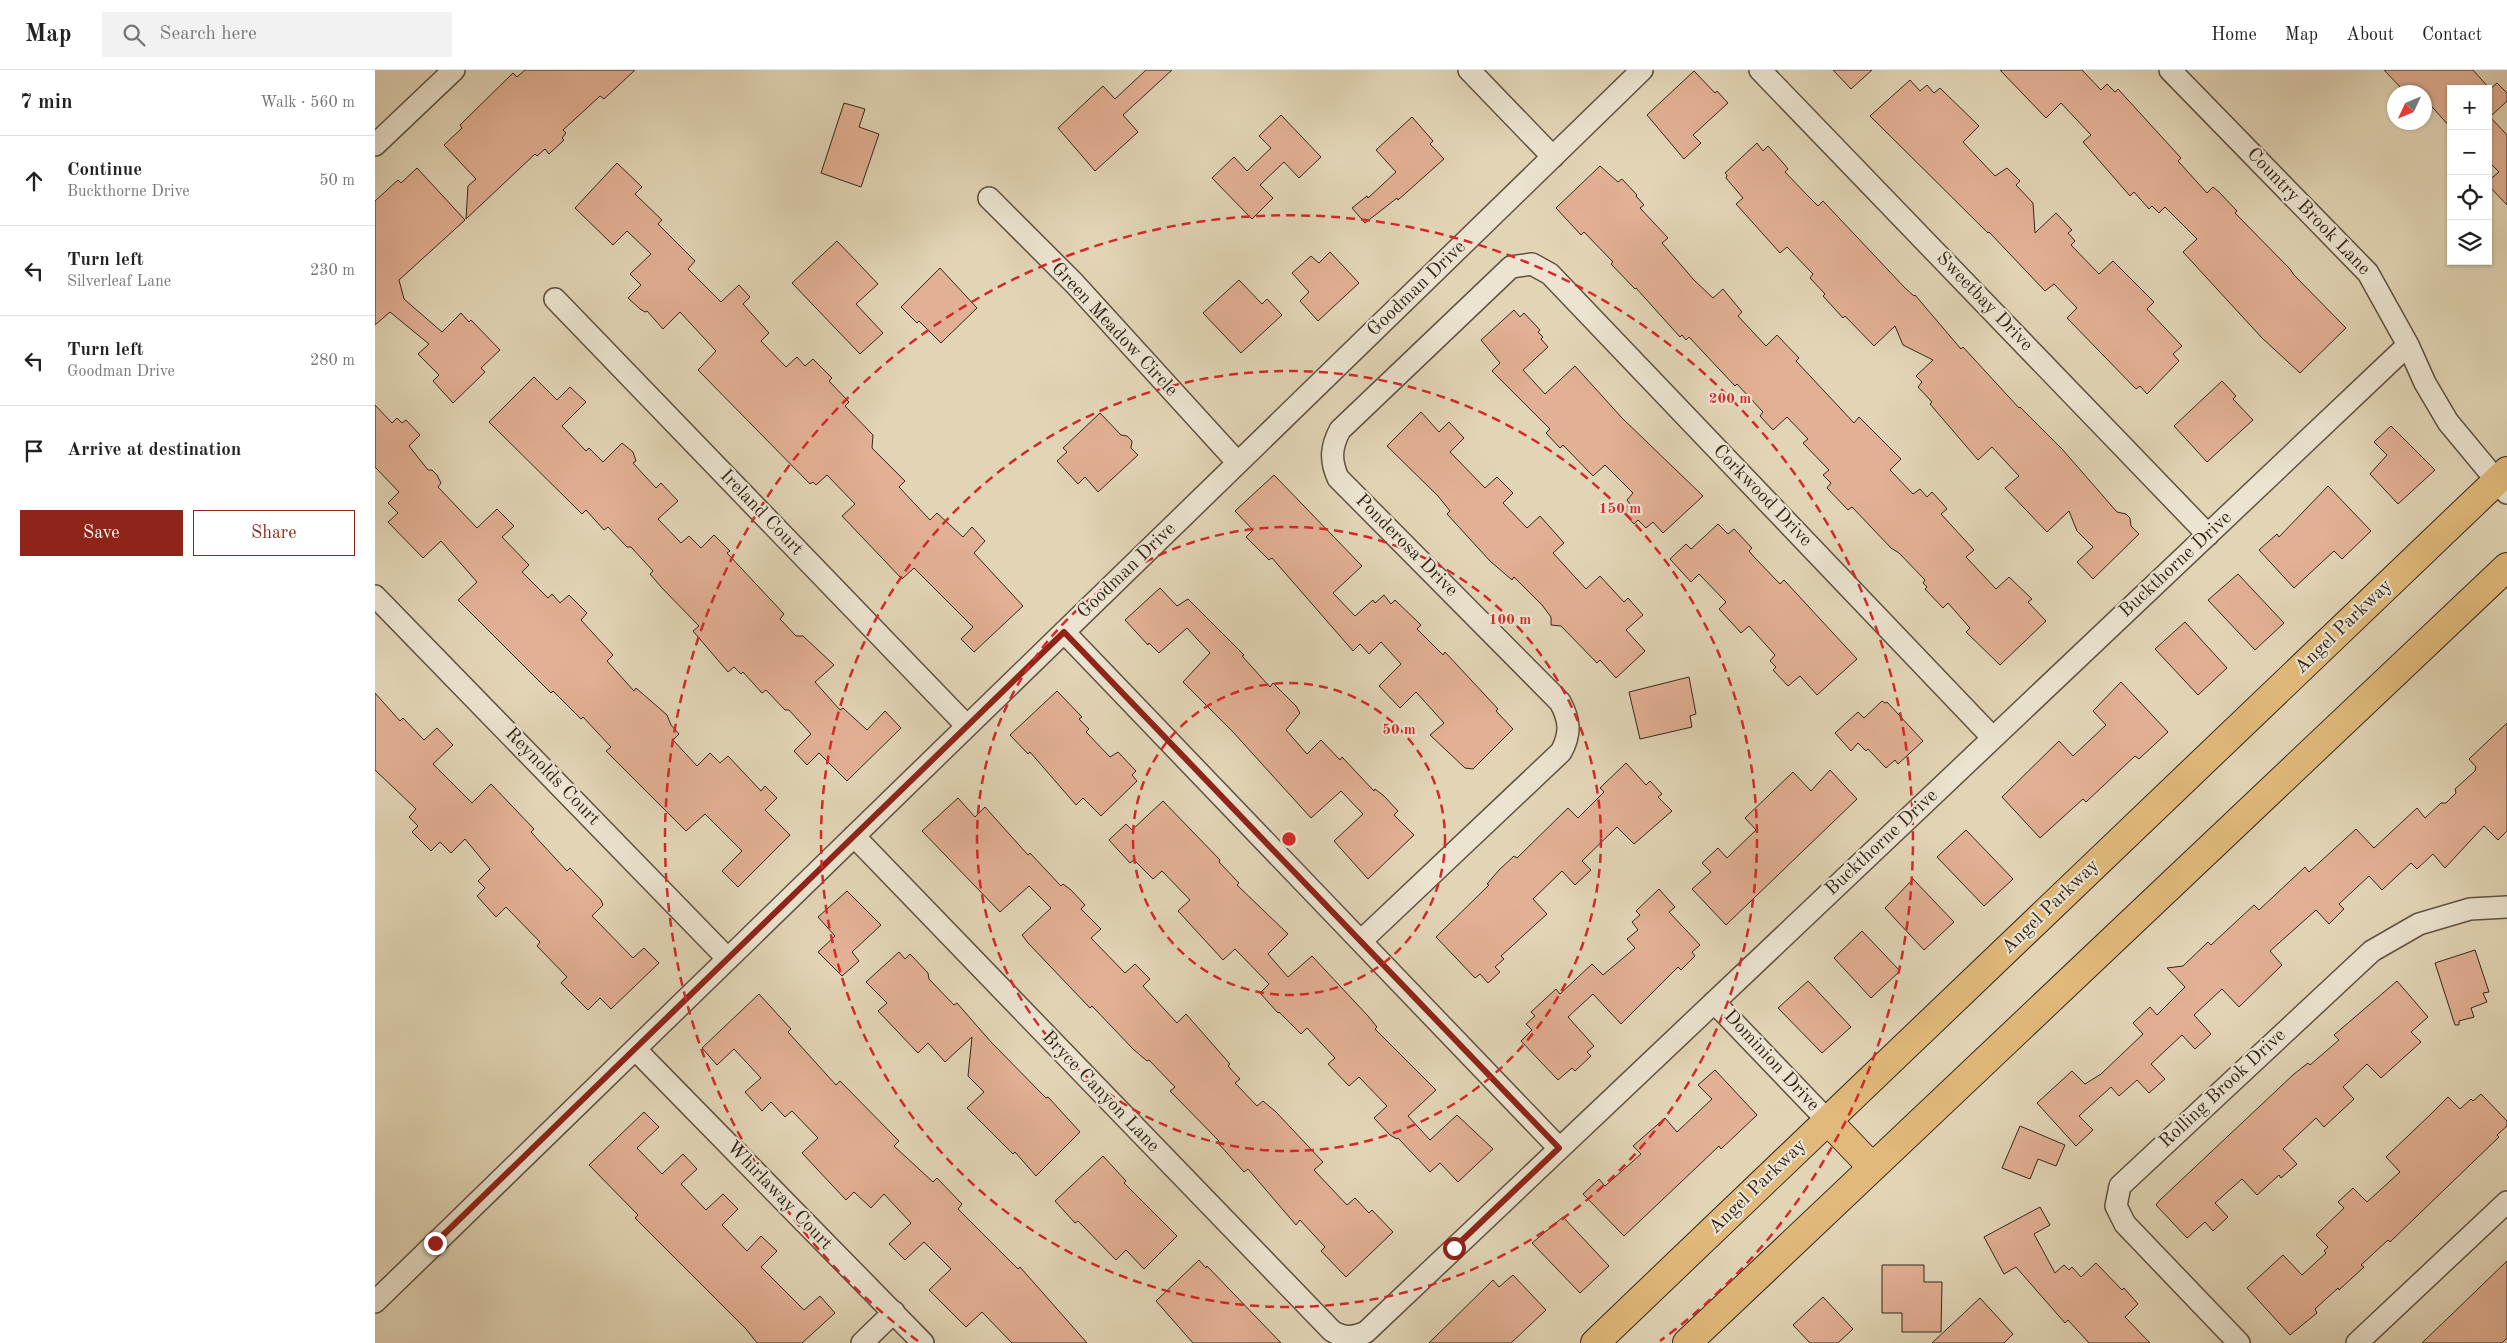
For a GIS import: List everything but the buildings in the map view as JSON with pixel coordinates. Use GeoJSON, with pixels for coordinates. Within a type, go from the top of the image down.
{"type":"FeatureCollection","features":[{"type":"Feature","properties":{"kind":"main road","name":"Angel Parkway"},"geometry":{"type":"LineString","coordinates":[[1595,1343],[2504,482]]}},
{"type":"Feature","properties":{"kind":"main road"},"geometry":{"type":"LineString","coordinates":[[1687,1343],[2507,567]]}},
{"type":"Feature","properties":{"kind":"main road"},"geometry":{"type":"LineString","coordinates":[[1828,1121],[1872,1168]]}},
{"type":"Feature","properties":{"kind":"street"},"geometry":{"type":"LineString","coordinates":[[375,145],[454,70]]}},
{"type":"Feature","properties":{"kind":"street"},"geometry":{"type":"LineString","coordinates":[[1469,70],[1553,156]]}},
{"type":"Feature","properties":{"kind":"street","name":"Goodman Drive"},"geometry":{"type":"LineString","coordinates":[[375,1302],[1642,70]]}},
{"type":"Feature","properties":{"kind":"street","name":"Sweetbay Drive"},"geometry":{"type":"LineString","coordinates":[[1760,70],[2208,534]]}},
{"type":"Feature","properties":{"kind":"street","name":"Country Brook Lane"},"geometry":{"type":"LineString","coordinates":[[2170,70],[2368,273],[2408,345],[2425,383],[2448,422],[2504,482]]}},
{"type":"Feature","properties":{"kind":"street","name":"Green Meadow Circle"},"geometry":{"type":"LineString","coordinates":[[989,198],[1074,283],[1238,463]]}},
{"type":"Feature","properties":{"kind":"street","name":"Corkwood Drive"},"geometry":{"type":"LineString","coordinates":[[1525,264],[1541,268],[1549,274],[1993,738]]}},
{"type":"Feature","properties":{"kind":"street","name":"Ponderosa Drive"},"geometry":{"type":"LineString","coordinates":[[1361,941],[1561,752],[1567,740],[1569,727],[1567,714],[1561,702],[1338,478],[1331,454],[1334,441],[1340,430],[1503,272],[1511,267],[1525,264]]}},
{"type":"Feature","properties":{"kind":"street","name":"Ireland Court"},"geometry":{"type":"LineString","coordinates":[[555,299],[967,726]]}},
{"type":"Feature","properties":{"kind":"street","name":"Buckthorne Drive"},"geometry":{"type":"LineString","coordinates":[[1352,1336],[1366,1332],[2408,345]]}},
{"type":"Feature","properties":{"kind":"street","name":"Reynolds Court"},"geometry":{"type":"LineString","coordinates":[[375,596],[728,959]]}},
{"type":"Feature","properties":{"kind":"street"},"geometry":{"type":"LineString","coordinates":[[1064,632],[1559,1148]]}},
{"type":"Feature","properties":{"kind":"street","name":"Bryce Canyon Lane"},"geometry":{"type":"LineString","coordinates":[[854,836],[1332,1331],[1340,1336],[1352,1336]]}},
{"type":"Feature","properties":{"kind":"street","name":"Rolling Brook Drive"},"geometry":{"type":"LineString","coordinates":[[2239,1343],[2125,1224],[2116,1206],[2120,1186],[2371,951],[2419,924],[2470,909],[2507,907]]}},
{"type":"Feature","properties":{"kind":"street","name":"Dominion Drive"},"geometry":{"type":"LineString","coordinates":[[1714,1002],[1828,1121]]}},
{"type":"Feature","properties":{"kind":"street","name":"Whirlaway Court"},"geometry":{"type":"LineString","coordinates":[[635,1049],[923,1343]]}},
{"type":"Feature","properties":{"kind":"street"},"geometry":{"type":"LineString","coordinates":[[2357,1343],[2507,1202]]}},
{"type":"Feature","properties":{"kind":"street"},"geometry":{"type":"LineString","coordinates":[[862,1343],[894,1312]]}},
{"type":"Feature","properties":{"kind":"route"},"geometry":{"type":"LineString","coordinates":[[435,1243],[1064,632],[1559,1148],[1454,1248]]}}]}
